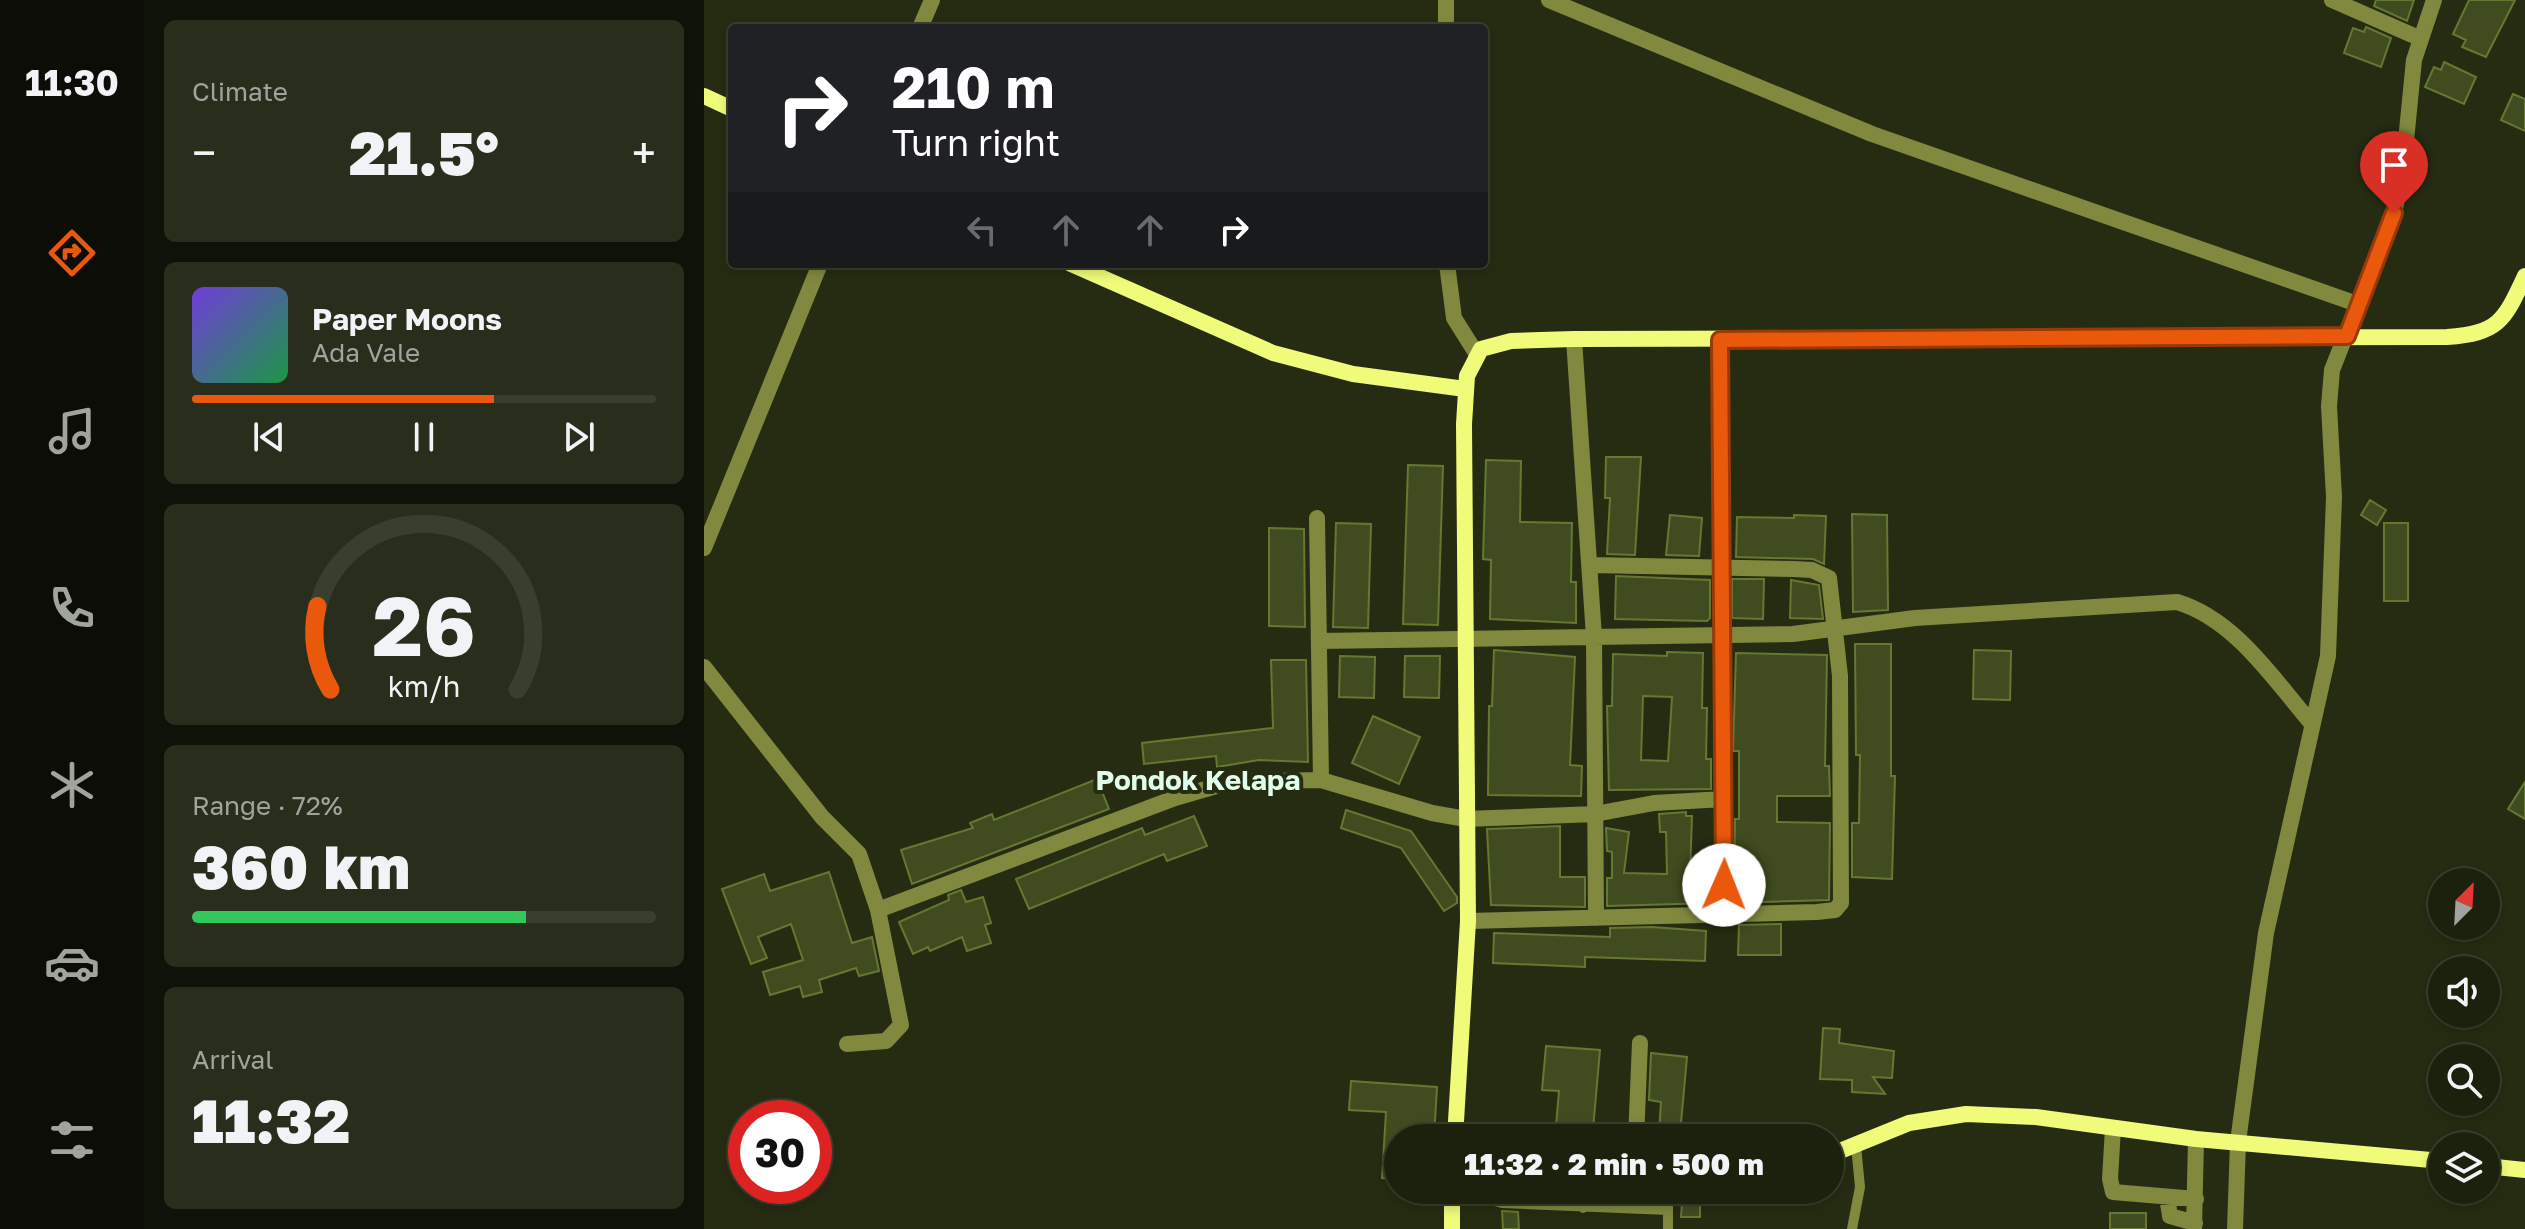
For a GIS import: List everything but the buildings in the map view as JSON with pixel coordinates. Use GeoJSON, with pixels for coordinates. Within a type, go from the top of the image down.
{"type":"FeatureCollection","features":[{"type":"Feature","properties":{"kind":"street"},"geometry":{"type":"LineString","coordinates":[[922,24],[932,0]]}},
{"type":"Feature","properties":{"kind":"street"},"geometry":{"type":"LineString","coordinates":[[1446,0],[1446,24]]}},
{"type":"Feature","properties":{"kind":"street"},"geometry":{"type":"LineString","coordinates":[[1549,0],[1872,134],[2360,305]]}},
{"type":"Feature","properties":{"kind":"street"},"geometry":{"type":"LineString","coordinates":[[2332,0],[2419,38]]}},
{"type":"Feature","properties":{"kind":"street"},"geometry":{"type":"LineString","coordinates":[[2235,1229],[2238,1142],[2266,933],[2328,656],[2334,497],[2329,388],[2334,360],[2360,305],[2399,191],[2409,88],[2419,38],[2434,0]]}},
{"type":"Feature","properties":{"kind":"street"},"geometry":{"type":"LineString","coordinates":[[704,96],[728,107]]}},
{"type":"Feature","properties":{"kind":"street"},"geometry":{"type":"LineString","coordinates":[[704,548],[818,268]]}},
{"type":"Feature","properties":{"kind":"street"},"geometry":{"type":"LineString","coordinates":[[1080,268],[1273,353],[1353,374],[1465,389]]}},
{"type":"Feature","properties":{"kind":"street"},"geometry":{"type":"LineString","coordinates":[[1448,268],[1454,318],[1476,353]]}},
{"type":"Feature","properties":{"kind":"street"},"geometry":{"type":"LineString","coordinates":[[1456,1124],[1468,921],[1463,638],[1465,389],[1476,353],[1495,343],[1574,339],[2447,337],[2480,334],[2504,318],[2525,276]]}},
{"type":"Feature","properties":{"kind":"street"},"geometry":{"type":"LineString","coordinates":[[1574,339],[1594,637],[1596,918]]}},
{"type":"Feature","properties":{"kind":"street"},"geometry":{"type":"LineString","coordinates":[[1720,340],[1723,914]]}},
{"type":"Feature","properties":{"kind":"street"},"geometry":{"type":"LineString","coordinates":[[1317,518],[1321,780]]}},
{"type":"Feature","properties":{"kind":"street"},"geometry":{"type":"LineString","coordinates":[[1468,921],[1817,912],[1835,910],[1840,906],[1843,847],[1837,629],[1833,588],[1825,574],[1803,569],[1591,565]]}},
{"type":"Feature","properties":{"kind":"street"},"geometry":{"type":"LineString","coordinates":[[1319,641],[1722,636],[1837,629],[1915,618],[2041,608],[2177,602],[2203,612],[2232,634],[2312,724]]}},
{"type":"Feature","properties":{"kind":"street"},"geometry":{"type":"LineString","coordinates":[[704,667],[822,817],[852,843],[878,910],[901,1025],[886,1041],[847,1044]]}},
{"type":"Feature","properties":{"kind":"street"},"geometry":{"type":"LineString","coordinates":[[878,910],[1203,788],[1263,779],[1321,780],[1432,813],[1466,819],[1595,814],[1654,803],[1724,799]]}},
{"type":"Feature","properties":{"kind":"street"},"geometry":{"type":"LineString","coordinates":[[1637,1124],[1640,1043]]}},
{"type":"Feature","properties":{"kind":"street"},"geometry":{"type":"LineString","coordinates":[[1844,1150],[1909,1123],[1966,1114],[2036,1117],[2196,1139],[2428,1160]]}},
{"type":"Feature","properties":{"kind":"street"},"geometry":{"type":"LineString","coordinates":[[2113,1128],[2112,1190],[2118,1194],[2196,1199]]}},
{"type":"Feature","properties":{"kind":"street"},"geometry":{"type":"LineString","coordinates":[[2167,1197],[2170,1216],[2194,1226],[2196,1139]]}},
{"type":"Feature","properties":{"kind":"street"},"geometry":{"type":"LineString","coordinates":[[2500,1167],[2525,1170]]}},
{"type":"Feature","properties":{"kind":"street"},"geometry":{"type":"LineString","coordinates":[[1452,1229],[1453,1204]]}},
{"type":"Feature","properties":{"kind":"lane"},"geometry":{"type":"LineString","coordinates":[[1852,1229],[1860,1187],[1856,1146]]}},
{"type":"Feature","properties":{"kind":"lane"},"geometry":{"type":"LineString","coordinates":[[1518,1204],[1668,1210]]}},
{"type":"Feature","properties":{"kind":"lane"},"geometry":{"type":"LineString","coordinates":[[1668,1204],[1668,1229]]}},
{"type":"Feature","properties":{"kind":"district","name":"Pondok Kelapa"},"geometry":{"type":"Point","coordinates":[1198,779]}},
{"type":"Feature","properties":{"kind":"route"},"geometry":{"type":"LineString","coordinates":[[1724,885],[1720,340],[2347,336],[2394,213]]}}]}
